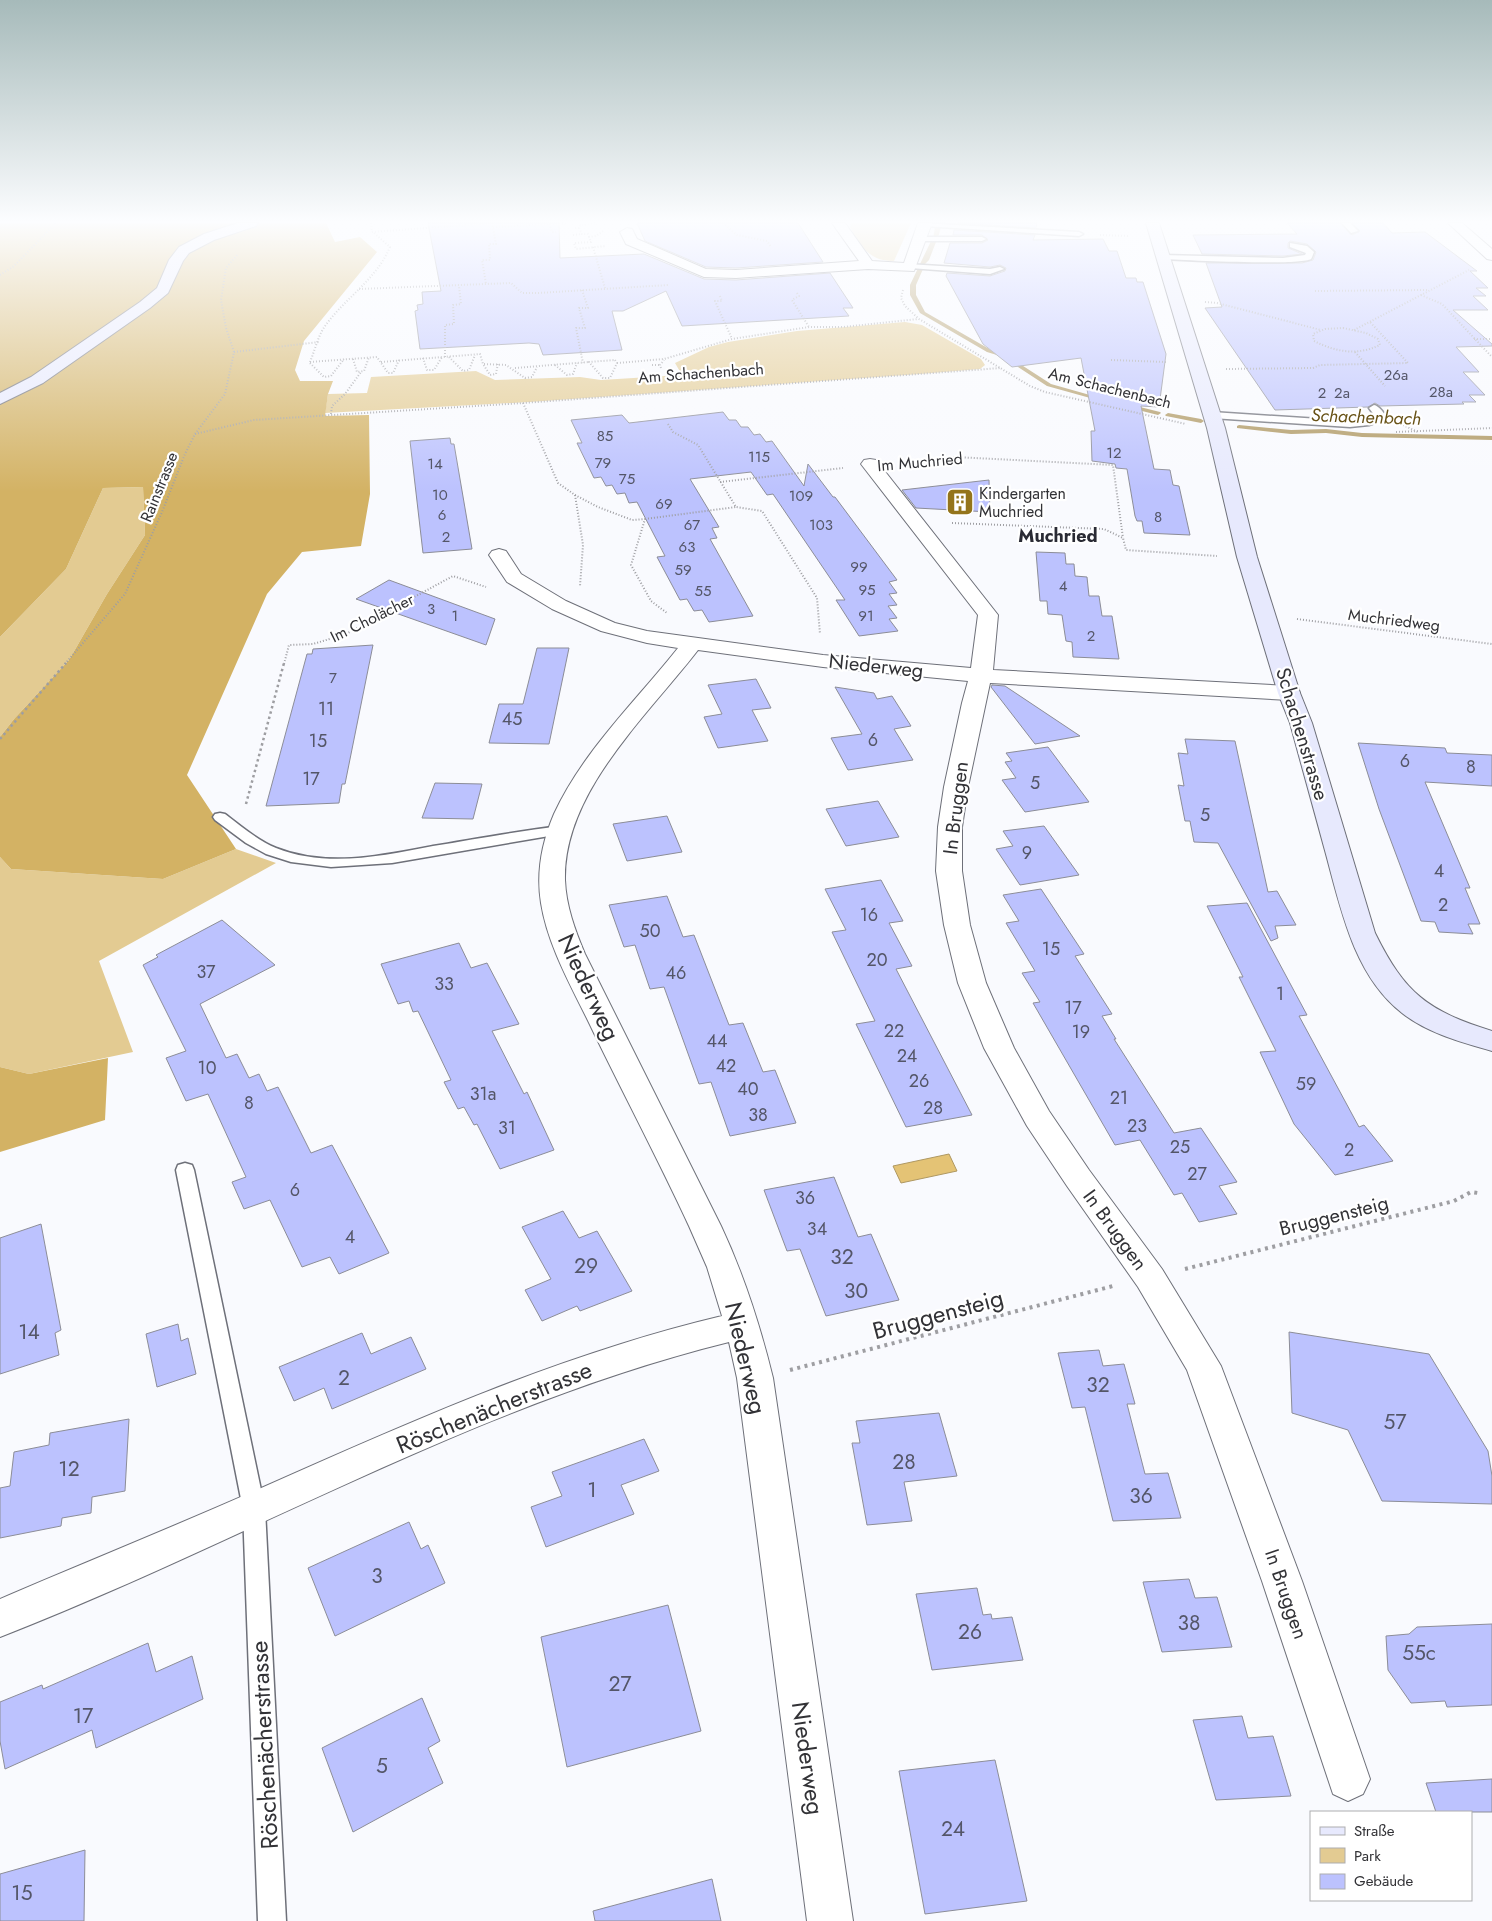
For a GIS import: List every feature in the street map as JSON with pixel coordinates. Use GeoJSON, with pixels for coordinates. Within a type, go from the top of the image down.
{"type":"FeatureCollection","features":[{"type":"Feature","properties":{"kind":"street"},"geometry":{"type":"LineString","coordinates":[[0,399],[37,380],[134,313]]}},
{"type":"Feature","properties":{"kind":"street","name":"Schachenstrasse"},"geometry":{"type":"LineString","coordinates":[[1181,313],[1214,422],[1247,557],[1289,692],[1301,723],[1362,933],[1371,955],[1389,984],[1407,1004],[1432,1020],[1492,1041]]}},
{"type":"Feature","properties":{"kind":"street","name":"Im Muchried"},"geometry":{"type":"LineString","coordinates":[[870,464],[988,615],[982,676]]}},
{"type":"Feature","properties":{"kind":"street"},"geometry":{"type":"LineString","coordinates":[[499,555],[514,578],[571,611],[608,627],[690,645]]}},
{"type":"Feature","properties":{"kind":"street","name":"Niederweg"},"geometry":{"type":"LineString","coordinates":[[830,1921],[755,1378],[742,1325],[718,1254],[680,1174],[581,978],[558,920],[552,880],[557,842],[561,830],[573,799],[603,756],[668,676],[690,645],[823,661],[982,676],[1289,692]]}},
{"type":"Feature","properties":{"kind":"street","name":"In Bruggen"},"geometry":{"type":"LineString","coordinates":[[982,676],[973,702],[950,827],[949,871],[956,924],[972,983],[999,1048],[1038,1118],[1078,1178],[1150,1278],[1202,1366],[1282,1581],[1348,1779]]}},
{"type":"Feature","properties":{"kind":"street","name":"Röschenächerstrasse"},"geometry":{"type":"LineString","coordinates":[[0,1618],[254,1509],[397,1445],[534,1389],[664,1344],[742,1325]]}},
{"type":"Feature","properties":{"kind":"lane"},"geometry":{"type":"LineString","coordinates":[[1214,422],[1350,424],[1369,422],[1381,417],[1374,408]]}},
{"type":"Feature","properties":{"kind":"lane"},"geometry":{"type":"LineString","coordinates":[[220,817],[268,851],[318,863],[351,863],[386,859],[561,830]]}},
{"type":"Feature","properties":{"kind":"lane","name":"Röschenächerstrasse"},"geometry":{"type":"LineString","coordinates":[[185,1170],[254,1509],[272,1921]]}},
{"type":"Feature","properties":{"kind":"path"},"geometry":{"type":"LineString","coordinates":[[223,313],[234,352],[318,342]]}},
{"type":"Feature","properties":{"kind":"path"},"geometry":{"type":"LineString","coordinates":[[310,362],[324,327],[337,313]]}},
{"type":"Feature","properties":{"kind":"path"},"geometry":{"type":"LineString","coordinates":[[422,358],[427,370],[434,370],[444,357],[445,324],[454,324],[453,313]]}},
{"type":"Feature","properties":{"kind":"path"},"geometry":{"type":"LineString","coordinates":[[580,313],[585,328],[576,328],[583,363]]}},
{"type":"Feature","properties":{"kind":"path"},"geometry":{"type":"LineString","coordinates":[[720,313],[732,339]]}},
{"type":"Feature","properties":{"kind":"path"},"geometry":{"type":"LineString","coordinates":[[800,313],[809,327]]}},
{"type":"Feature","properties":{"kind":"path","name":"Am Schachenbach"},"geometry":{"type":"LineString","coordinates":[[912,313],[919,319],[1030,386],[1045,392],[1178,423],[1214,422]]}},
{"type":"Feature","properties":{"kind":"path"},"geometry":{"type":"LineString","coordinates":[[1253,313],[1321,331]]}},
{"type":"Feature","properties":{"kind":"path"},"geometry":{"type":"LineString","coordinates":[[1354,330],[1387,313]]}},
{"type":"Feature","properties":{"kind":"path"},"geometry":{"type":"LineString","coordinates":[[1450,313],[1492,356]]}},
{"type":"Feature","properties":{"kind":"path"},"geometry":{"type":"LineString","coordinates":[[515,368],[616,360],[617,363],[664,360],[732,339],[809,327],[857,326],[919,319]]}},
{"type":"Feature","properties":{"kind":"path"},"geometry":{"type":"LineString","coordinates":[[1218,370],[1408,363],[1370,322]]}},
{"type":"Feature","properties":{"kind":"path"},"geometry":{"type":"LineString","coordinates":[[1378,340],[1380,345],[1371,350],[1355,352],[1326,348],[1314,341],[1313,334],[1343,328],[1366,333],[1378,340],[1387,339]]}},
{"type":"Feature","properties":{"kind":"path"},"geometry":{"type":"LineString","coordinates":[[1474,339],[1492,339]]}},
{"type":"Feature","properties":{"kind":"path","name":"Rainstrasse"},"geometry":{"type":"LineString","coordinates":[[0,739],[125,594],[162,512],[184,454],[195,434],[225,394],[234,352]]}},
{"type":"Feature","properties":{"kind":"path"},"geometry":{"type":"LineString","coordinates":[[449,357],[462,370],[468,370],[475,354]]}},
{"type":"Feature","properties":{"kind":"path"},"geometry":{"type":"LineString","coordinates":[[381,362],[480,354],[483,364],[490,375],[496,374],[498,363]]}},
{"type":"Feature","properties":{"kind":"path"},"geometry":{"type":"LineString","coordinates":[[331,414],[332,406],[345,394],[361,372],[364,371],[369,357]]}},
{"type":"Feature","properties":{"kind":"path"},"geometry":{"type":"LineString","coordinates":[[310,362],[376,357],[388,373],[393,372],[399,360]]}},
{"type":"Feature","properties":{"kind":"path"},"geometry":{"type":"LineString","coordinates":[[353,359],[358,372],[361,372]]}},
{"type":"Feature","properties":{"kind":"path"},"geometry":{"type":"LineString","coordinates":[[310,362],[324,376],[331,376],[344,360]]}},
{"type":"Feature","properties":{"kind":"path"},"geometry":{"type":"LineString","coordinates":[[652,366],[660,365],[664,360]]}},
{"type":"Feature","properties":{"kind":"path"},"geometry":{"type":"LineString","coordinates":[[1111,360],[1196,363]]}},
{"type":"Feature","properties":{"kind":"path"},"geometry":{"type":"LineString","coordinates":[[589,362],[603,378],[610,378],[617,363]]}},
{"type":"Feature","properties":{"kind":"path"},"geometry":{"type":"LineString","coordinates":[[483,364],[504,363],[515,368],[525,378],[532,377],[536,366]]}},
{"type":"Feature","properties":{"kind":"path"},"geometry":{"type":"LineString","coordinates":[[554,365],[567,375],[573,374],[577,363]]}},
{"type":"Feature","properties":{"kind":"path","name":"Am Schachenbach"},"geometry":{"type":"LineString","coordinates":[[523,403],[1002,368]]}},
{"type":"Feature","properties":{"kind":"path"},"geometry":{"type":"LineString","coordinates":[[195,434],[254,420],[523,403]]}},
{"type":"Feature","properties":{"kind":"path","name":"Niederweg"},"geometry":{"type":"LineString","coordinates":[[523,403],[558,482],[575,495],[632,520],[736,506],[762,512],[817,598],[820,634]]}},
{"type":"Feature","properties":{"kind":"path"},"geometry":{"type":"LineString","coordinates":[[668,424],[673,432],[698,445],[736,506]]}},
{"type":"Feature","properties":{"kind":"path"},"geometry":{"type":"LineString","coordinates":[[1402,424],[1419,432]]}},
{"type":"Feature","properties":{"kind":"path","name":"Im Muchried"},"geometry":{"type":"LineString","coordinates":[[870,464],[955,457],[1113,465],[1123,538]]}},
{"type":"Feature","properties":{"kind":"path"},"geometry":{"type":"LineString","coordinates":[[720,482],[870,464]]}},
{"type":"Feature","properties":{"kind":"path"},"geometry":{"type":"LineString","coordinates":[[575,495],[583,544],[580,587]]}},
{"type":"Feature","properties":{"kind":"path"},"geometry":{"type":"LineString","coordinates":[[644,519],[631,565],[651,601],[674,618]]}},
{"type":"Feature","properties":{"kind":"path"},"geometry":{"type":"LineString","coordinates":[[947,524],[964,522],[1104,529],[1123,538],[1126,550],[1247,557]]}},
{"type":"Feature","properties":{"kind":"path","name":"Im Cholächer"},"geometry":{"type":"LineString","coordinates":[[239,830],[289,645],[313,644],[346,634],[453,576],[491,589]]}},
{"type":"Feature","properties":{"kind":"path","name":"Muchriedweg"},"geometry":{"type":"LineString","coordinates":[[1294,619],[1492,644]]}},
{"type":"Feature","properties":{"kind":"path","name":"Bruggensteig"},"geometry":{"type":"LineString","coordinates":[[1183,1270],[1454,1201],[1471,1192],[1478,1192]]}},
{"type":"Feature","properties":{"kind":"path","name":"Bruggensteig"},"geometry":{"type":"LineString","coordinates":[[783,1372],[1109,1287]]}},
{"type":"Feature","properties":{"kind":"green space"},"geometry":{"type":"Polygon","coordinates":[[[905,322],[922,325],[981,359],[985,365],[980,369],[920,374],[530,402],[325,413],[328,394],[367,393],[371,377],[476,371],[495,380],[580,377],[601,380],[682,375],[675,363],[709,347],[728,342],[797,331],[905,322]]]}},
{"type":"Feature","properties":{"kind":"green space"},"geometry":{"type":"Polygon","coordinates":[[[143,487],[145,535],[107,594],[69,660],[14,719],[0,737],[0,637],[66,569],[103,488],[143,487]]]}},
{"type":"Feature","properties":{"kind":"green space"},"geometry":{"type":"Polygon","coordinates":[[[236,849],[276,863],[99,961],[133,1052],[29,1074],[0,1067],[0,857],[11,869],[163,879],[236,849]]]}},
{"type":"Feature","properties":{"kind":"shaded area"},"geometry":{"type":"Polygon","coordinates":[[[0,313],[327,313],[304,341],[295,370],[300,381],[333,381],[328,394],[325,416],[369,415],[370,494],[361,546],[302,552],[267,594],[187,775],[236,849],[163,879],[11,869],[0,857],[0,737],[14,719],[69,660],[107,594],[145,535],[143,487],[103,488],[66,569],[0,637],[0,313]]]}},
{"type":"Feature","properties":{"kind":"shaded area"},"geometry":{"type":"Polygon","coordinates":[[[108,1058],[105,1120],[0,1152],[0,1067],[29,1074],[108,1058]]]}},
{"type":"Feature","properties":{"kind":"shaded area"},"geometry":{"type":"Polygon","coordinates":[[[949,1154],[957,1171],[901,1183],[893,1166],[949,1154]]]}},
{"type":"Feature","properties":{"kind":"building"},"geometry":{"type":"Polygon","coordinates":[[[415,313],[612,313],[622,350],[543,355],[539,344],[529,343],[420,349],[415,313]]]}},
{"type":"Feature","properties":{"kind":"building"},"geometry":{"type":"Polygon","coordinates":[[[676,313],[846,313],[849,316],[682,326],[676,313]]]}},
{"type":"Feature","properties":{"kind":"building"},"geometry":{"type":"Polygon","coordinates":[[[966,313],[1153,313],[1166,354],[1159,407],[1141,406],[1154,469],[1170,470],[1173,485],[1179,486],[1190,535],[1144,533],[1142,521],[1137,521],[1135,516],[1127,469],[1116,468],[1115,464],[1092,461],[1091,431],[1095,431],[1081,358],[1012,367],[983,344],[966,313]]]}},
{"type":"Feature","properties":{"kind":"building"},"geometry":{"type":"Polygon","coordinates":[[[1208,313],[1456,313],[1492,344],[1492,346],[1456,347],[1479,372],[1463,372],[1485,395],[1469,395],[1476,402],[1380,406],[1375,403],[1368,407],[1275,410],[1208,313]]]}},
{"type":"Feature","properties":{"kind":"building"},"geometry":{"type":"Polygon","coordinates":[[[723,412],[729,420],[736,420],[741,427],[748,427],[754,435],[760,434],[766,442],[772,441],[804,486],[808,464],[833,497],[835,497],[897,580],[889,582],[897,593],[889,594],[897,605],[888,606],[897,618],[889,619],[898,631],[859,636],[836,600],[845,600],[773,494],[767,495],[751,472],[690,479],[719,527],[712,528],[717,538],[710,539],[753,616],[709,622],[702,610],[694,611],[687,599],[680,600],[657,557],[665,556],[637,502],[629,503],[625,493],[617,494],[612,485],[606,486],[601,477],[594,478],[577,443],[582,443],[571,420],[622,415],[629,423],[723,412]]]}},
{"type":"Feature","properties":{"kind":"building"},"geometry":{"type":"Polygon","coordinates":[[[450,438],[451,444],[454,444],[472,549],[423,553],[410,441],[450,438]]]}},
{"type":"Feature","properties":{"kind":"building"},"geometry":{"type":"Polygon","coordinates":[[[989,480],[990,512],[916,508],[902,490],[989,480]]]}},
{"type":"Feature","properties":{"kind":"building"},"geometry":{"type":"Polygon","coordinates":[[[1036,552],[1065,553],[1066,564],[1074,564],[1075,576],[1087,577],[1089,596],[1099,596],[1102,616],[1112,616],[1119,659],[1073,657],[1072,642],[1066,641],[1062,615],[1048,614],[1047,601],[1040,601],[1036,552]]]}},
{"type":"Feature","properties":{"kind":"building"},"geometry":{"type":"Polygon","coordinates":[[[389,580],[495,619],[486,645],[356,599],[389,580]]]}},
{"type":"Feature","properties":{"kind":"building"},"geometry":{"type":"Polygon","coordinates":[[[373,645],[345,784],[342,784],[339,803],[266,806],[307,654],[312,654],[313,649],[373,645]]]}},
{"type":"Feature","properties":{"kind":"building"},"geometry":{"type":"Polygon","coordinates":[[[537,648],[569,648],[549,744],[489,743],[499,704],[523,704],[537,648]]]}},
{"type":"Feature","properties":{"kind":"building"},"geometry":{"type":"Polygon","coordinates":[[[756,679],[771,708],[752,710],[768,741],[718,748],[704,717],[722,714],[708,685],[756,679]]]}},
{"type":"Feature","properties":{"kind":"building"},"geometry":{"type":"Polygon","coordinates":[[[992,685],[1005,686],[1080,736],[1035,744],[991,687],[992,685]]]}},
{"type":"Feature","properties":{"kind":"building"},"geometry":{"type":"Polygon","coordinates":[[[835,687],[874,693],[877,699],[892,696],[911,726],[894,729],[913,760],[848,770],[831,738],[862,734],[835,687]]]}},
{"type":"Feature","properties":{"kind":"building"},"geometry":{"type":"Polygon","coordinates":[[[1185,739],[1235,741],[1268,892],[1277,891],[1296,925],[1275,926],[1278,938],[1271,941],[1218,843],[1194,842],[1190,821],[1185,821],[1178,785],[1184,786],[1178,753],[1188,754],[1185,739]]]}},
{"type":"Feature","properties":{"kind":"building"},"geometry":{"type":"Polygon","coordinates":[[[1358,743],[1445,748],[1447,753],[1492,755],[1492,786],[1425,782],[1470,888],[1465,888],[1480,924],[1468,924],[1473,934],[1439,932],[1435,922],[1421,921],[1379,809],[1358,743]]]}},
{"type":"Feature","properties":{"kind":"building"},"geometry":{"type":"Polygon","coordinates":[[[1048,747],[1089,802],[1025,812],[1002,780],[1016,778],[1005,762],[1012,761],[1006,753],[1048,747]]]}},
{"type":"Feature","properties":{"kind":"building"},"geometry":{"type":"Polygon","coordinates":[[[435,783],[482,784],[473,819],[422,818],[435,783]]]}},
{"type":"Feature","properties":{"kind":"building"},"geometry":{"type":"Polygon","coordinates":[[[878,801],[899,837],[846,846],[826,809],[878,801]]]}},
{"type":"Feature","properties":{"kind":"building"},"geometry":{"type":"Polygon","coordinates":[[[667,816],[682,852],[627,861],[613,824],[667,816]]]}},
{"type":"Feature","properties":{"kind":"building"},"geometry":{"type":"Polygon","coordinates":[[[1044,826],[1079,875],[1020,885],[996,849],[1013,846],[1003,831],[1044,826]]]}},
{"type":"Feature","properties":{"kind":"building"},"geometry":{"type":"Polygon","coordinates":[[[881,880],[903,921],[889,923],[912,966],[896,969],[972,1115],[906,1127],[856,1024],[875,1021],[832,932],[846,930],[825,889],[881,880]]]}},
{"type":"Feature","properties":{"kind":"building"},"geometry":{"type":"Polygon","coordinates":[[[1041,889],[1084,954],[1075,956],[1112,1014],[1102,1016],[1116,1039],[1114,1039],[1174,1133],[1201,1128],[1237,1182],[1219,1186],[1237,1214],[1199,1222],[1182,1193],[1174,1195],[1140,1140],[1115,1145],[1033,1003],[1040,1002],[1022,973],[1035,971],[1006,923],[1019,921],[1003,895],[1041,889]]]}},
{"type":"Feature","properties":{"kind":"building"},"geometry":{"type":"Polygon","coordinates":[[[667,896],[683,937],[694,935],[729,1025],[743,1023],[763,1072],[775,1070],[796,1123],[730,1136],[711,1082],[699,1084],[664,987],[650,989],[635,945],[624,947],[609,905],[667,896]]]}},
{"type":"Feature","properties":{"kind":"building"},"geometry":{"type":"Polygon","coordinates":[[[1247,903],[1307,1015],[1299,1016],[1359,1127],[1364,1125],[1393,1161],[1335,1175],[1294,1124],[1260,1052],[1276,1051],[1239,977],[1243,977],[1207,906],[1247,903]]]}},
{"type":"Feature","properties":{"kind":"building"},"geometry":{"type":"Polygon","coordinates":[[[222,920],[275,965],[200,1004],[226,1058],[237,1054],[249,1078],[259,1074],[267,1091],[278,1087],[311,1153],[332,1145],[389,1253],[339,1274],[330,1257],[302,1267],[270,1200],[244,1209],[232,1182],[246,1177],[208,1094],[186,1101],[166,1058],[186,1051],[143,965],[158,957],[156,955],[222,920]]]}},
{"type":"Feature","properties":{"kind":"building"},"geometry":{"type":"Polygon","coordinates":[[[459,943],[471,968],[487,963],[519,1024],[492,1031],[524,1094],[527,1092],[554,1150],[500,1169],[477,1124],[474,1125],[464,1107],[458,1109],[444,1082],[451,1080],[418,1011],[413,1012],[409,1001],[398,1004],[381,964],[459,943]]]}},
{"type":"Feature","properties":{"kind":"building"},"geometry":{"type":"Polygon","coordinates":[[[834,1177],[858,1237],[871,1234],[899,1300],[826,1316],[800,1249],[787,1251],[764,1190],[834,1177]]]}},
{"type":"Feature","properties":{"kind":"building"},"geometry":{"type":"Polygon","coordinates":[[[563,1211],[579,1238],[597,1231],[632,1291],[580,1311],[577,1306],[542,1321],[525,1290],[551,1279],[522,1227],[563,1211]]]}},
{"type":"Feature","properties":{"kind":"building"},"geometry":{"type":"Polygon","coordinates":[[[41,1224],[61,1330],[55,1333],[59,1355],[0,1374],[0,1238],[41,1224]]]}},
{"type":"Feature","properties":{"kind":"building"},"geometry":{"type":"Polygon","coordinates":[[[178,1324],[181,1341],[188,1338],[196,1374],[157,1387],[146,1334],[178,1324]]]}},
{"type":"Feature","properties":{"kind":"building"},"geometry":{"type":"Polygon","coordinates":[[[1289,1332],[1429,1354],[1488,1451],[1492,1476],[1492,1504],[1382,1501],[1348,1430],[1292,1413],[1289,1332]]]}},
{"type":"Feature","properties":{"kind":"building"},"geometry":{"type":"Polygon","coordinates":[[[362,1333],[371,1354],[411,1337],[426,1369],[332,1409],[324,1388],[294,1401],[279,1367],[362,1333]]]}},
{"type":"Feature","properties":{"kind":"building"},"geometry":{"type":"Polygon","coordinates":[[[1099,1350],[1103,1366],[1124,1364],[1135,1404],[1127,1404],[1145,1474],[1168,1473],[1181,1518],[1113,1521],[1085,1407],[1072,1408],[1058,1353],[1099,1350]]]}},
{"type":"Feature","properties":{"kind":"building"},"geometry":{"type":"Polygon","coordinates":[[[939,1413],[957,1476],[904,1482],[912,1521],[867,1525],[852,1443],[860,1443],[856,1421],[939,1413]]]}},
{"type":"Feature","properties":{"kind":"building"},"geometry":{"type":"Polygon","coordinates":[[[129,1419],[125,1491],[92,1497],[91,1513],[62,1518],[61,1526],[0,1538],[0,1488],[10,1486],[14,1452],[49,1445],[50,1433],[129,1419]]]}},
{"type":"Feature","properties":{"kind":"building"},"geometry":{"type":"Polygon","coordinates":[[[644,1439],[659,1471],[621,1485],[634,1514],[546,1547],[531,1507],[562,1496],[552,1472],[644,1439]]]}},
{"type":"Feature","properties":{"kind":"building"},"geometry":{"type":"Polygon","coordinates":[[[409,1522],[421,1549],[428,1545],[445,1583],[335,1636],[308,1568],[409,1522]]]}},
{"type":"Feature","properties":{"kind":"building"},"geometry":{"type":"Polygon","coordinates":[[[1189,1579],[1195,1598],[1217,1597],[1232,1647],[1162,1652],[1143,1582],[1189,1579]]]}},
{"type":"Feature","properties":{"kind":"building"},"geometry":{"type":"Polygon","coordinates":[[[977,1588],[983,1615],[991,1614],[992,1619],[1012,1617],[1023,1660],[932,1670],[916,1594],[977,1588]]]}},
{"type":"Feature","properties":{"kind":"building"},"geometry":{"type":"Polygon","coordinates":[[[668,1605],[701,1731],[567,1767],[541,1637],[668,1605]]]}},
{"type":"Feature","properties":{"kind":"building"},"geometry":{"type":"Polygon","coordinates":[[[1492,1624],[1492,1705],[1447,1707],[1445,1701],[1411,1703],[1388,1670],[1386,1636],[1409,1634],[1417,1627],[1492,1624]]]}},
{"type":"Feature","properties":{"kind":"building"},"geometry":{"type":"Polygon","coordinates":[[[148,1643],[156,1672],[192,1656],[203,1699],[96,1748],[92,1730],[5,1769],[0,1741],[0,1702],[42,1685],[43,1689],[148,1643]]]}},
{"type":"Feature","properties":{"kind":"building"},"geometry":{"type":"Polygon","coordinates":[[[422,1698],[440,1741],[428,1748],[443,1783],[353,1832],[322,1748],[422,1698]]]}},
{"type":"Feature","properties":{"kind":"building"},"geometry":{"type":"Polygon","coordinates":[[[1242,1716],[1248,1738],[1273,1736],[1291,1796],[1216,1800],[1193,1720],[1242,1716]]]}},
{"type":"Feature","properties":{"kind":"building"},"geometry":{"type":"Polygon","coordinates":[[[995,1760],[1027,1901],[925,1914],[899,1771],[995,1760]]]}},
{"type":"Feature","properties":{"kind":"building"},"geometry":{"type":"Polygon","coordinates":[[[1492,1779],[1492,1812],[1436,1811],[1426,1783],[1492,1779]]]}},
{"type":"Feature","properties":{"kind":"building"},"geometry":{"type":"Polygon","coordinates":[[[85,1850],[84,1921],[0,1921],[0,1874],[85,1850]]]}},
{"type":"Feature","properties":{"kind":"building"},"geometry":{"type":"Polygon","coordinates":[[[712,1879],[721,1921],[595,1921],[593,1911],[712,1879]]]}},
{"type":"Feature","properties":{"kind":"waterway","name":"Schachenbach"},"geometry":{"type":"LineString","coordinates":[[923,313],[989,351],[1008,358]]}},
{"type":"Feature","properties":{"kind":"waterway","name":"Schachenbach"},"geometry":{"type":"LineString","coordinates":[[1020,366],[1049,385],[1101,399]]}},
{"type":"Feature","properties":{"kind":"waterway","name":"Schachenbach"},"geometry":{"type":"LineString","coordinates":[[1128,406],[1158,413]]}},
{"type":"Feature","properties":{"kind":"waterway","name":"Schachenbach"},"geometry":{"type":"LineString","coordinates":[[1168,415],[1201,421]]}},
{"type":"Feature","properties":{"kind":"waterway","name":"Schachenbach"},"geometry":{"type":"LineString","coordinates":[[1239,427],[1291,432],[1326,431],[1362,435],[1492,438]]}},
{"type":"Feature","properties":{"kind":"place","name":"Kindergarten Muchried"},"geometry":{"type":"Point","coordinates":[960,502]}},
{"type":"Feature","properties":{"kind":"district","name":"Muchried"},"geometry":{"type":"Point","coordinates":[1058,536]}}]}
